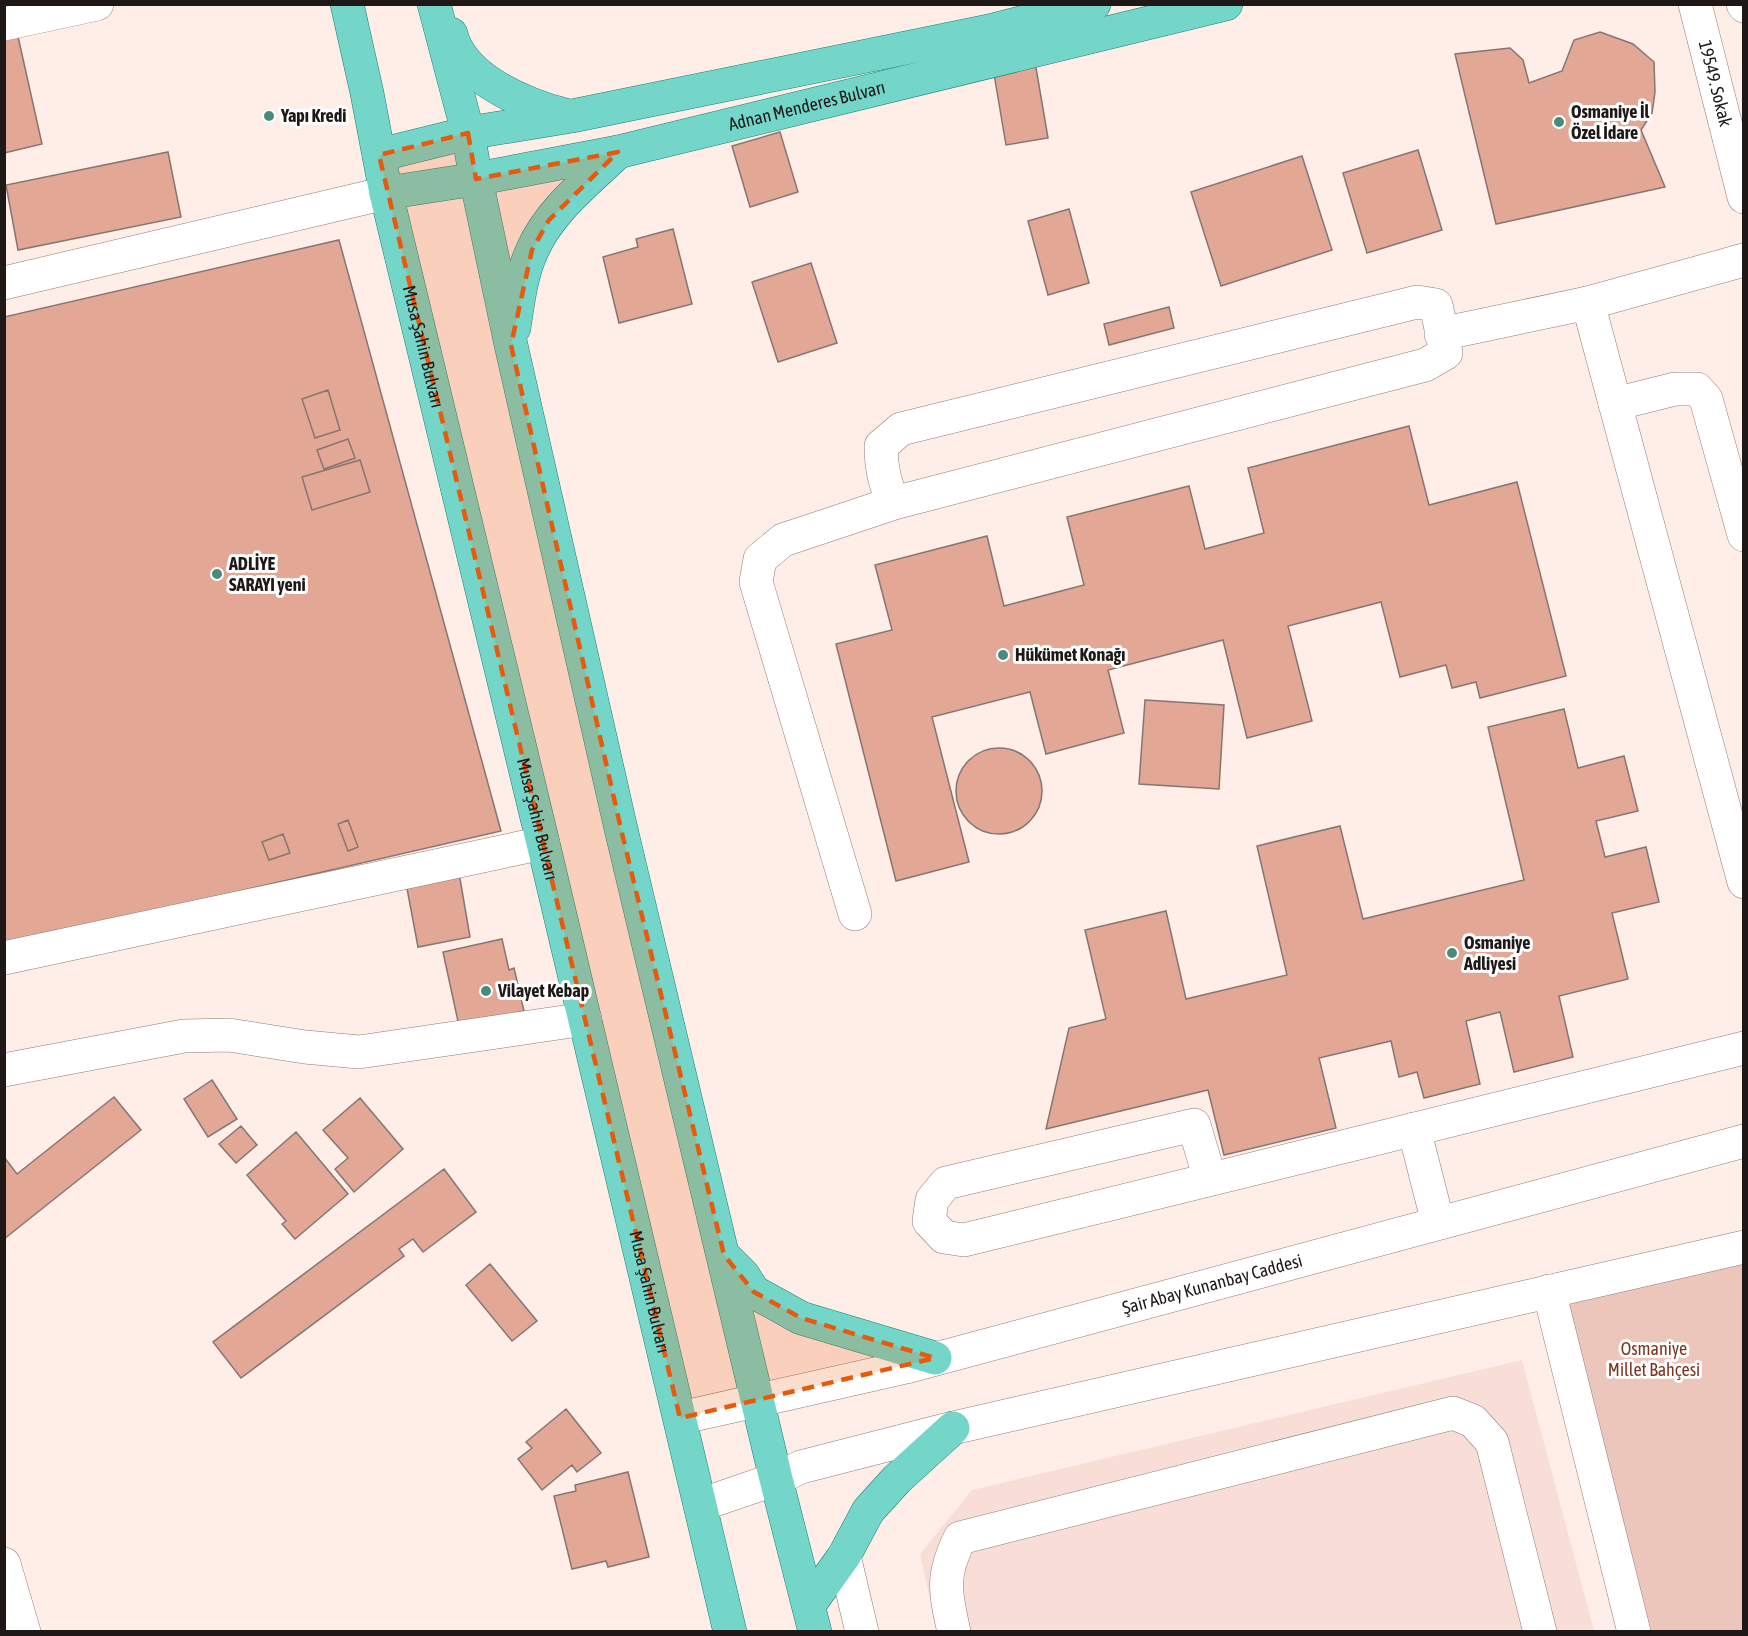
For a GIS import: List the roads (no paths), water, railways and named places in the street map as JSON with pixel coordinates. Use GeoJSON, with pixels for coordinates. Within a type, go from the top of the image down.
{"type":"FeatureCollection","features":[{"type":"Feature","properties":{"kind":"main road","name":"Musa Şahin Bulvarı"},"geometry":{"type":"LineString","coordinates":[[347,4],[386,193],[730,1632]]}},
{"type":"Feature","properties":{"kind":"main road"},"geometry":{"type":"LineString","coordinates":[[434,4],[468,133],[511,345],[619,817],[776,1479],[812,1618]]}},
{"type":"Feature","properties":{"kind":"main road"},"geometry":{"type":"LineString","coordinates":[[443,4],[453,42],[464,59],[483,78],[535,107],[572,117]]}},
{"type":"Feature","properties":{"kind":"main road","name":"Adnan Menderes Bulvarı"},"geometry":{"type":"LineString","coordinates":[[379,155],[468,133],[572,117],[989,31],[1094,4]]}},
{"type":"Feature","properties":{"kind":"main road","name":"Adnan Menderes Bulvarı"},"geometry":{"type":"LineString","coordinates":[[386,193],[476,179],[618,152],[1226,4]]}},
{"type":"Feature","properties":{"kind":"main road"},"geometry":{"type":"LineString","coordinates":[[511,345],[521,285],[532,250],[549,220],[618,152]]}},
{"type":"Feature","properties":{"kind":"main road"},"geometry":{"type":"LineString","coordinates":[[724,1255],[743,1275],[754,1293],[801,1318],[935,1358]]}},
{"type":"Feature","properties":{"kind":"main road"},"geometry":{"type":"LineString","coordinates":[[812,1618],[868,1511],[897,1479],[952,1428]]}},
{"type":"Feature","properties":{"kind":"street"},"geometry":{"type":"LineString","coordinates":[[4,24],[56,9],[97,4]]}},
{"type":"Feature","properties":{"kind":"street","name":"19549. Sokak"},"geometry":{"type":"LineString","coordinates":[[1695,4],[1743,197]]}},
{"type":"Feature","properties":{"kind":"street"},"geometry":{"type":"LineString","coordinates":[[4,283],[386,193]]}},
{"type":"Feature","properties":{"kind":"street"},"geometry":{"type":"LineString","coordinates":[[1441,334],[1588,303],[1743,260]]}},
{"type":"Feature","properties":{"kind":"street"},"geometry":{"type":"LineString","coordinates":[[855,914],[756,582],[760,559],[783,540],[894,503],[1425,365],[1446,353],[1436,305],[1417,302],[901,429],[881,446],[886,489],[894,503]]}},
{"type":"Feature","properties":{"kind":"street"},"geometry":{"type":"LineString","coordinates":[[1588,303],[1743,882]]}},
{"type":"Feature","properties":{"kind":"street"},"geometry":{"type":"LineString","coordinates":[[1615,404],[1675,389],[1697,389],[1706,399],[1743,535]]}},
{"type":"Feature","properties":{"kind":"street"},"geometry":{"type":"LineString","coordinates":[[4,958],[543,843]]}},
{"type":"Feature","properties":{"kind":"street"},"geometry":{"type":"LineString","coordinates":[[4,1070],[184,1036],[229,1035],[304,1047],[359,1052],[585,1019]]}},
{"type":"Feature","properties":{"kind":"street"},"geometry":{"type":"LineString","coordinates":[[1210,1179],[1194,1125],[946,1184],[932,1200],[929,1221],[944,1237],[964,1240],[1743,1048]]}},
{"type":"Feature","properties":{"kind":"street"},"geometry":{"type":"LineString","coordinates":[[1414,1129],[1438,1223]]}},
{"type":"Feature","properties":{"kind":"street","name":"Şair Abay Kunanbay Caddesi"},"geometry":{"type":"LineString","coordinates":[[680,1418],[935,1358],[1743,1141]]}},
{"type":"Feature","properties":{"kind":"street"},"geometry":{"type":"LineString","coordinates":[[700,1505],[776,1479],[801,1467],[952,1428],[1743,1247]]}},
{"type":"Feature","properties":{"kind":"street"},"geometry":{"type":"LineString","coordinates":[[1549,1291],[1634,1632]]}},
{"type":"Feature","properties":{"kind":"street"},"geometry":{"type":"LineString","coordinates":[[954,1632],[945,1591],[951,1556],[960,1538],[1453,1413],[1473,1421],[1492,1442],[1540,1632]]}},
{"type":"Feature","properties":{"kind":"street"},"geometry":{"type":"LineString","coordinates":[[844,1556],[862,1632]]}},
{"type":"Feature","properties":{"kind":"street"},"geometry":{"type":"LineString","coordinates":[[4,1564],[24,1632]]}},
{"type":"Feature","properties":{"kind":"place","name":"Yapı Kredi"},"geometry":{"type":"Point","coordinates":[269,116]}},
{"type":"Feature","properties":{"kind":"place","name":"Osmaniye İl Özel İdare"},"geometry":{"type":"Point","coordinates":[1559,122]}},
{"type":"Feature","properties":{"kind":"place","name":"ADLİYE SARAYI yeni"},"geometry":{"type":"Point","coordinates":[217,574]}},
{"type":"Feature","properties":{"kind":"place","name":"Hükümet Konağı"},"geometry":{"type":"Point","coordinates":[1003,655]}},
{"type":"Feature","properties":{"kind":"place","name":"Osmaniye Adliyesi"},"geometry":{"type":"Point","coordinates":[1452,953]}},
{"type":"Feature","properties":{"kind":"place","name":"Vilayet Kebap"},"geometry":{"type":"Point","coordinates":[486,991]}},
{"type":"Feature","properties":{"kind":"park label","name":"Osmaniye Millet Bahçesi"},"geometry":{"type":"Point","coordinates":[1654,1359]}}]}
